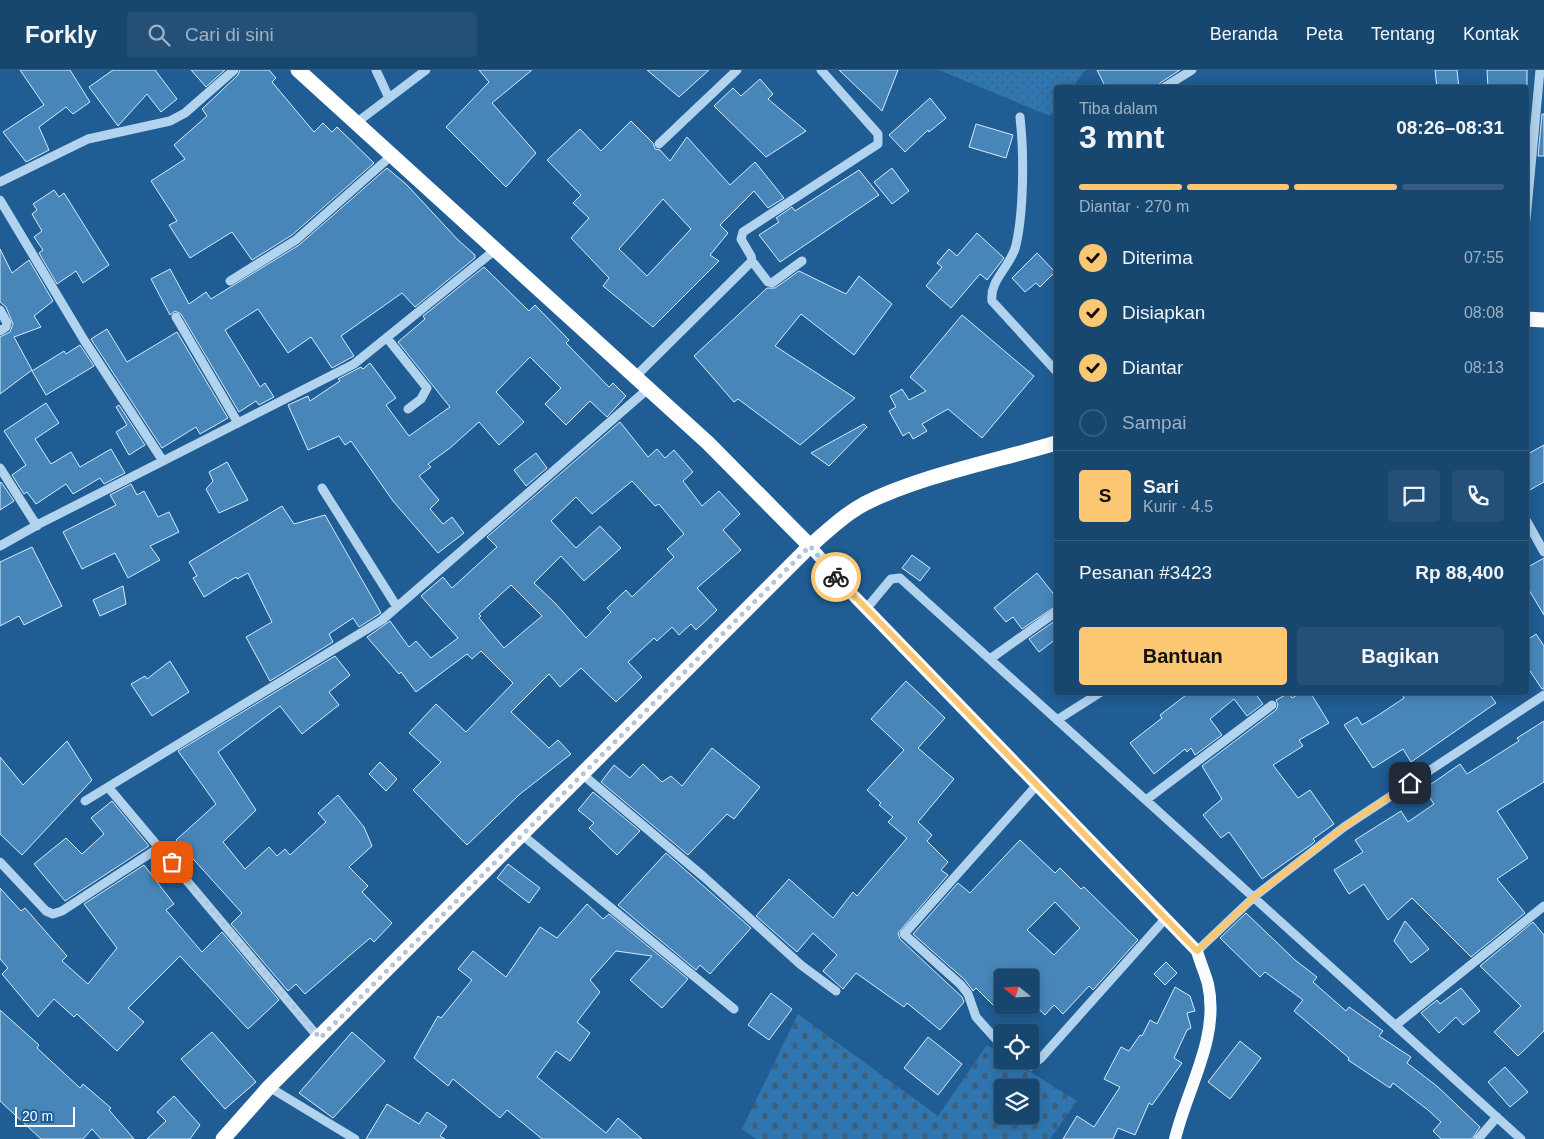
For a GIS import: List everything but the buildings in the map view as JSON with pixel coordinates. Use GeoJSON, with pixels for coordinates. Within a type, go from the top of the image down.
{"type":"FeatureCollection","features":[{"type":"Feature","properties":{"kind":"highway"},"geometry":{"type":"LineString","coordinates":[[298,70],[708,443],[810,546]]}},
{"type":"Feature","properties":{"kind":"highway"},"geometry":{"type":"LineString","coordinates":[[1529,319],[1544,320]]}},
{"type":"Feature","properties":{"kind":"highway"},"geometry":{"type":"LineString","coordinates":[[223,1139],[269,1087],[834,524],[863,505],[906,487],[1054,444]]}},
{"type":"Feature","properties":{"kind":"main road"},"geometry":{"type":"LineString","coordinates":[[810,546],[866,609],[1197,951],[1208,984],[1210,1021],[1202,1062],[1179,1120],[1174,1139]]}},
{"type":"Feature","properties":{"kind":"street"},"geometry":{"type":"LineString","coordinates":[[0,182],[88,139],[170,121],[185,113],[234,70]]}},
{"type":"Feature","properties":{"kind":"street"},"geometry":{"type":"LineString","coordinates":[[376,70],[389,98]]}},
{"type":"Feature","properties":{"kind":"street"},"geometry":{"type":"LineString","coordinates":[[356,123],[426,70]]}},
{"type":"Feature","properties":{"kind":"street"},"geometry":{"type":"LineString","coordinates":[[659,144],[737,70]]}},
{"type":"Feature","properties":{"kind":"street"},"geometry":{"type":"LineString","coordinates":[[802,261],[772,283],[768,282],[752,261],[741,239],[743,232],[878,144],[878,134],[820,70]]}},
{"type":"Feature","properties":{"kind":"street"},"geometry":{"type":"LineString","coordinates":[[1168,85],[1192,70]]}},
{"type":"Feature","properties":{"kind":"street"},"geometry":{"type":"LineString","coordinates":[[1529,161],[1531,123],[1540,70]]}},
{"type":"Feature","properties":{"kind":"street"},"geometry":{"type":"LineString","coordinates":[[1020,117],[1023,144],[1018,230],[1014,252],[992,289],[992,301],[1054,369]]}},
{"type":"Feature","properties":{"kind":"street"},"geometry":{"type":"LineString","coordinates":[[230,281],[296,240],[391,156]]}},
{"type":"Feature","properties":{"kind":"street"},"geometry":{"type":"LineString","coordinates":[[0,200],[84,340],[163,461]]}},
{"type":"Feature","properties":{"kind":"street"},"geometry":{"type":"LineString","coordinates":[[0,546],[354,364],[495,250]]}},
{"type":"Feature","properties":{"kind":"street"},"geometry":{"type":"LineString","coordinates":[[635,377],[752,261]]}},
{"type":"Feature","properties":{"kind":"street"},"geometry":{"type":"LineString","coordinates":[[0,310],[7,323],[6,327],[0,331]]}},
{"type":"Feature","properties":{"kind":"street"},"geometry":{"type":"LineString","coordinates":[[176,317],[238,423]]}},
{"type":"Feature","properties":{"kind":"street"},"geometry":{"type":"LineString","coordinates":[[387,338],[427,388],[421,399],[408,409]]}},
{"type":"Feature","properties":{"kind":"street"},"geometry":{"type":"LineString","coordinates":[[85,801],[382,620],[648,388]]}},
{"type":"Feature","properties":{"kind":"street"},"geometry":{"type":"LineString","coordinates":[[0,468],[37,526]]}},
{"type":"Feature","properties":{"kind":"street"},"geometry":{"type":"LineString","coordinates":[[322,488],[397,607]]}},
{"type":"Feature","properties":{"kind":"street"},"geometry":{"type":"LineString","coordinates":[[1529,525],[1544,552]]}},
{"type":"Feature","properties":{"kind":"street"},"geometry":{"type":"LineString","coordinates":[[866,609],[892,579],[900,578],[1255,896],[1521,1139]]}},
{"type":"Feature","properties":{"kind":"street"},"geometry":{"type":"LineString","coordinates":[[990,659],[1054,613]]}},
{"type":"Feature","properties":{"kind":"street"},"geometry":{"type":"LineString","coordinates":[[1057,720],[1096,695]]}},
{"type":"Feature","properties":{"kind":"street"},"geometry":{"type":"LineString","coordinates":[[1197,951],[1255,896],[1344,827],[1544,695]]}},
{"type":"Feature","properties":{"kind":"street"},"geometry":{"type":"LineString","coordinates":[[1146,800],[1272,705]]}},
{"type":"Feature","properties":{"kind":"street"},"geometry":{"type":"LineString","coordinates":[[582,774],[704,877],[801,965],[836,991]]}},
{"type":"Feature","properties":{"kind":"street"},"geometry":{"type":"LineString","coordinates":[[994,1037],[976,1017],[968,994],[961,985],[904,934],[1036,786]]}},
{"type":"Feature","properties":{"kind":"street"},"geometry":{"type":"LineString","coordinates":[[108,787],[320,1038]]}},
{"type":"Feature","properties":{"kind":"street"},"geometry":{"type":"LineString","coordinates":[[522,834],[734,1009]]}},
{"type":"Feature","properties":{"kind":"street"},"geometry":{"type":"LineString","coordinates":[[0,862],[38,904],[53,914],[62,911],[160,847]]}},
{"type":"Feature","properties":{"kind":"street"},"geometry":{"type":"LineString","coordinates":[[1396,1025],[1544,906]]}},
{"type":"Feature","properties":{"kind":"street"},"geometry":{"type":"LineString","coordinates":[[1039,1060],[1165,919]]}},
{"type":"Feature","properties":{"kind":"street"},"geometry":{"type":"LineString","coordinates":[[269,1087],[355,1139]]}},
{"type":"Feature","properties":{"kind":"street"},"geometry":{"type":"LineString","coordinates":[[1478,1139],[1497,1116]]}},
{"type":"Feature","properties":{"kind":"green space"},"geometry":{"type":"Polygon","coordinates":[[[939,70],[1086,70],[1074,85],[1054,85],[1054,111],[1050,116],[939,70]]]}},
{"type":"Feature","properties":{"kind":"green space"},"geometry":{"type":"Polygon","coordinates":[[[798,1014],[938,1116],[987,1045],[994,1050],[994,1069],[1025,1069],[1077,1101],[1050,1139],[756,1139],[742,1129],[798,1014]]]}},
{"type":"Feature","properties":{"kind":"way so far"},"geometry":{"type":"LineString","coordinates":[[172,862],[320,1038],[810,546],[836,577]]}},
{"type":"Feature","properties":{"kind":"route"},"geometry":{"type":"LineString","coordinates":[[836,577],[996,745],[1197,951],[1255,896],[1344,827],[1410,783]]}}]}
